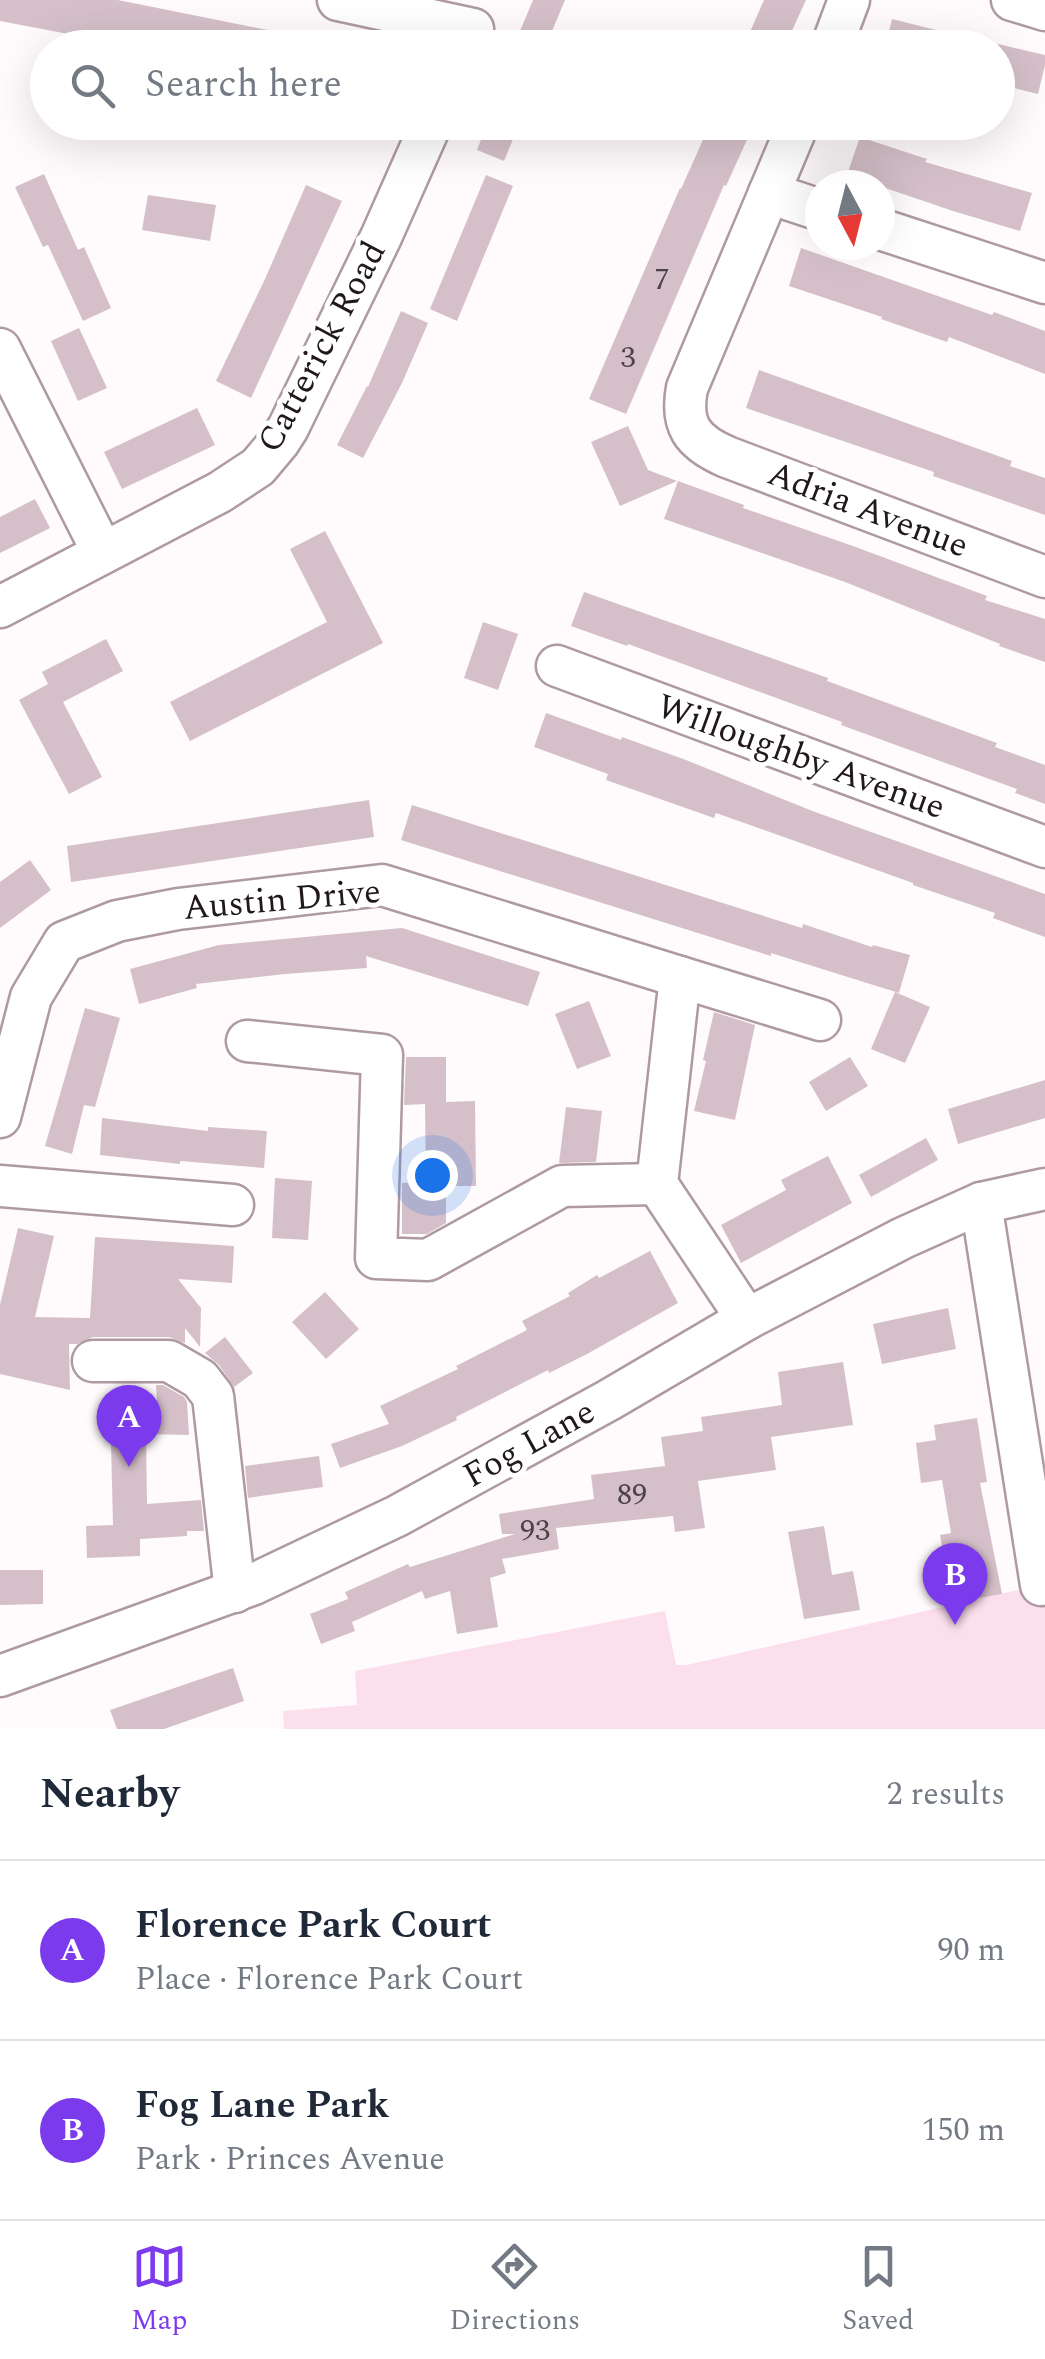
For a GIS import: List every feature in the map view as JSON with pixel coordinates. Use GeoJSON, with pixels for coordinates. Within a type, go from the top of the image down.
{"type":"FeatureCollection","features":[{"type":"Feature","properties":{"kind":"street"},"geometry":{"type":"LineString","coordinates":[[338,0],[475,25]]}},
{"type":"Feature","properties":{"kind":"street"},"geometry":{"type":"LineString","coordinates":[[838,30],[849,0]]}},
{"type":"Feature","properties":{"kind":"street"},"geometry":{"type":"LineString","coordinates":[[1012,0],[1045,10]]}},
{"type":"Feature","properties":{"kind":"street","name":"Catterick Road"},"geometry":{"type":"LineString","coordinates":[[0,607],[220,492],[258,467],[280,442],[382,237],[424,140]]}},
{"type":"Feature","properties":{"kind":"street"},"geometry":{"type":"LineString","coordinates":[[792,140],[770,193],[805,205]]}},
{"type":"Feature","properties":{"kind":"street","name":"Adria Avenue"},"geometry":{"type":"LineString","coordinates":[[770,193],[688,388],[683,410],[687,424],[710,450],[1045,576]]}},
{"type":"Feature","properties":{"kind":"street"},"geometry":{"type":"LineString","coordinates":[[895,234],[1045,283]]}},
{"type":"Feature","properties":{"kind":"street"},"geometry":{"type":"LineString","coordinates":[[0,349],[103,552]]}},
{"type":"Feature","properties":{"kind":"street","name":"Willoughby Avenue"},"geometry":{"type":"LineString","coordinates":[[557,666],[1045,848]]}},
{"type":"Feature","properties":{"kind":"street","name":"Austin Drive"},"geometry":{"type":"LineString","coordinates":[[0,1117],[30,997],[64,942],[117,921],[178,909],[382,885],[820,1020]]}},
{"type":"Feature","properties":{"kind":"street"},"geometry":{"type":"LineString","coordinates":[[680,977],[658,1184],[747,1319]]}},
{"type":"Feature","properties":{"kind":"street"},"geometry":{"type":"LineString","coordinates":[[248,1041],[382,1055],[376,1258],[428,1260],[562,1186],[658,1184]]}},
{"type":"Feature","properties":{"kind":"street"},"geometry":{"type":"LineString","coordinates":[[0,1186],[234,1205]]}},
{"type":"Feature","properties":{"kind":"street","name":"Fog Lane"},"geometry":{"type":"LineString","coordinates":[[0,1676],[235,1592],[397,1516],[747,1319],[916,1231],[981,1203],[1045,1188]]}},
{"type":"Feature","properties":{"kind":"street"},"geometry":{"type":"LineString","coordinates":[[981,1203],[1041,1584]]}},
{"type":"Feature","properties":{"kind":"street"},"geometry":{"type":"LineString","coordinates":[[93,1361],[169,1361],[200,1378],[213,1396],[235,1592]]}},
{"type":"Feature","properties":{"kind":"shaded area"},"geometry":{"type":"Polygon","coordinates":[[[1045,1584],[1045,1729],[284,1729],[283,1711],[357,1705],[355,1671],[665,1611],[676,1665],[687,1665],[1045,1584]]]}},
{"type":"Feature","properties":{"kind":"building"},"geometry":{"type":"Polygon","coordinates":[[[0,0],[118,0],[267,30],[47,30],[0,21],[0,0]]]}},
{"type":"Feature","properties":{"kind":"building"},"geometry":{"type":"Polygon","coordinates":[[[533,0],[565,0],[552,30],[520,30],[533,0]]]}},
{"type":"Feature","properties":{"kind":"building"},"geometry":{"type":"Polygon","coordinates":[[[764,0],[806,0],[792,30],[751,30],[764,0]]]}},
{"type":"Feature","properties":{"kind":"building"},"geometry":{"type":"Polygon","coordinates":[[[892,19],[936,30],[889,30],[892,19]]]}},
{"type":"Feature","properties":{"kind":"building"},"geometry":{"type":"Polygon","coordinates":[[[1015,48],[1045,55],[1038,94],[1015,88],[1015,48]]]}},
{"type":"Feature","properties":{"kind":"building"},"geometry":{"type":"Polygon","coordinates":[[[481,140],[513,140],[504,161],[477,150],[481,140]]]}},
{"type":"Feature","properties":{"kind":"building"},"geometry":{"type":"Polygon","coordinates":[[[703,140],[747,140],[626,414],[589,399],[703,140]]]}},
{"type":"Feature","properties":{"kind":"building"},"geometry":{"type":"Polygon","coordinates":[[[859,140],[1032,193],[1020,231],[895,191],[895,170],[849,170],[859,140]]]}},
{"type":"Feature","properties":{"kind":"building"},"geometry":{"type":"Polygon","coordinates":[[[44,174],[78,250],[84,247],[111,308],[83,321],[48,245],[43,247],[15,187],[44,174]]]}},
{"type":"Feature","properties":{"kind":"building"},"geometry":{"type":"Polygon","coordinates":[[[486,175],[513,186],[457,321],[430,309],[486,175]]]}},
{"type":"Feature","properties":{"kind":"building"},"geometry":{"type":"Polygon","coordinates":[[[306,185],[342,201],[251,398],[216,381],[306,185]]]}},
{"type":"Feature","properties":{"kind":"building"},"geometry":{"type":"Polygon","coordinates":[[[148,195],[216,205],[210,241],[142,230],[148,195]]]}},
{"type":"Feature","properties":{"kind":"building"},"geometry":{"type":"Polygon","coordinates":[[[801,248],[805,249],[805,260],[835,260],[992,315],[994,312],[1045,331],[1045,374],[949,337],[947,342],[789,286],[801,248]]]}},
{"type":"Feature","properties":{"kind":"building"},"geometry":{"type":"Polygon","coordinates":[[[401,311],[428,323],[363,458],[337,445],[401,311]]]}},
{"type":"Feature","properties":{"kind":"building"},"geometry":{"type":"Polygon","coordinates":[[[79,328],[107,388],[78,401],[51,341],[79,328]]]}},
{"type":"Feature","properties":{"kind":"building"},"geometry":{"type":"Polygon","coordinates":[[[759,370],[1012,461],[1010,466],[1045,478],[1045,515],[933,476],[934,472],[746,408],[759,370]]]}},
{"type":"Feature","properties":{"kind":"building"},"geometry":{"type":"Polygon","coordinates":[[[197,408],[215,445],[122,489],[104,452],[197,408]]]}},
{"type":"Feature","properties":{"kind":"building"},"geometry":{"type":"Polygon","coordinates":[[[628,426],[648,470],[677,481],[620,506],[591,442],[628,426]]]}},
{"type":"Feature","properties":{"kind":"building"},"geometry":{"type":"Polygon","coordinates":[[[678,481],[987,596],[985,600],[1045,619],[1045,662],[845,582],[664,519],[678,481]]]}},
{"type":"Feature","properties":{"kind":"building"},"geometry":{"type":"Polygon","coordinates":[[[35,499],[50,528],[0,553],[0,517],[35,499]]]}},
{"type":"Feature","properties":{"kind":"building"},"geometry":{"type":"Polygon","coordinates":[[[325,531],[383,643],[190,741],[170,702],[327,622],[290,549],[325,531]]]}},
{"type":"Feature","properties":{"kind":"building"},"geometry":{"type":"Polygon","coordinates":[[[584,592],[828,678],[827,681],[997,743],[995,747],[1045,765],[1045,804],[1015,793],[1017,789],[841,725],[842,722],[571,626],[584,592]]]}},
{"type":"Feature","properties":{"kind":"building"},"geometry":{"type":"Polygon","coordinates":[[[483,622],[518,634],[498,690],[464,678],[483,622]]]}},
{"type":"Feature","properties":{"kind":"building"},"geometry":{"type":"Polygon","coordinates":[[[106,639],[123,671],[63,702],[102,777],[69,794],[19,700],[48,684],[42,672],[106,639]]]}},
{"type":"Feature","properties":{"kind":"building"},"geometry":{"type":"Polygon","coordinates":[[[546,713],[686,760],[815,812],[1045,894],[1045,937],[993,918],[995,913],[913,883],[716,813],[714,818],[606,780],[608,774],[534,747],[546,713]]]}},
{"type":"Feature","properties":{"kind":"building"},"geometry":{"type":"Polygon","coordinates":[[[369,800],[374,837],[71,882],[67,846],[369,800]]]}},
{"type":"Feature","properties":{"kind":"building"},"geometry":{"type":"Polygon","coordinates":[[[412,805],[802,928],[803,924],[910,955],[899,993],[401,840],[412,805]]]}},
{"type":"Feature","properties":{"kind":"building"},"geometry":{"type":"Polygon","coordinates":[[[30,860],[51,890],[0,928],[0,882],[30,860]]]}},
{"type":"Feature","properties":{"kind":"building"},"geometry":{"type":"Polygon","coordinates":[[[402,928],[540,972],[528,1006],[366,956],[367,968],[196,984],[197,988],[139,1004],[130,969],[219,945],[402,928]]]}},
{"type":"Feature","properties":{"kind":"building"},"geometry":{"type":"Polygon","coordinates":[[[895,992],[930,1007],[905,1063],[871,1049],[895,992]]]}},
{"type":"Feature","properties":{"kind":"building"},"geometry":{"type":"Polygon","coordinates":[[[589,1001],[611,1056],[577,1069],[555,1014],[589,1001]]]}},
{"type":"Feature","properties":{"kind":"building"},"geometry":{"type":"Polygon","coordinates":[[[85,1008],[120,1018],[95,1107],[84,1105],[72,1154],[45,1146],[85,1008]]]}},
{"type":"Feature","properties":{"kind":"building"},"geometry":{"type":"Polygon","coordinates":[[[714,1012],[755,1025],[735,1120],[694,1111],[714,1012]]]}},
{"type":"Feature","properties":{"kind":"building"},"geometry":{"type":"Polygon","coordinates":[[[406,1057],[446,1057],[446,1102],[475,1101],[476,1186],[446,1186],[446,1223],[427,1234],[402,1234],[402,1183],[426,1182],[425,1104],[404,1105],[406,1057]]]}},
{"type":"Feature","properties":{"kind":"building"},"geometry":{"type":"Polygon","coordinates":[[[850,1057],[868,1086],[826,1111],[809,1082],[850,1057]]]}},
{"type":"Feature","properties":{"kind":"building"},"geometry":{"type":"Polygon","coordinates":[[[1045,1080],[1045,1118],[958,1144],[948,1109],[1045,1080]]]}},
{"type":"Feature","properties":{"kind":"building"},"geometry":{"type":"Polygon","coordinates":[[[566,1107],[602,1111],[596,1162],[559,1163],[566,1107]]]}},
{"type":"Feature","properties":{"kind":"building"},"geometry":{"type":"Polygon","coordinates":[[[102,1118],[208,1131],[208,1127],[267,1131],[264,1168],[100,1155],[102,1118]]]}},
{"type":"Feature","properties":{"kind":"building"},"geometry":{"type":"Polygon","coordinates":[[[926,1138],[938,1160],[871,1197],[859,1175],[926,1138]]]}},
{"type":"Feature","properties":{"kind":"building"},"geometry":{"type":"Polygon","coordinates":[[[828,1156],[852,1203],[741,1263],[721,1225],[786,1190],[781,1180],[828,1156]]]}},
{"type":"Feature","properties":{"kind":"building"},"geometry":{"type":"Polygon","coordinates":[[[275,1178],[312,1181],[308,1240],[272,1238],[275,1178]]]}},
{"type":"Feature","properties":{"kind":"building"},"geometry":{"type":"Polygon","coordinates":[[[18,1228],[54,1236],[35,1317],[90,1318],[95,1237],[234,1246],[232,1283],[178,1279],[201,1308],[200,1347],[185,1328],[185,1343],[169,1337],[93,1337],[69,1344],[70,1390],[0,1374],[0,1305],[18,1228]]]}},
{"type":"Feature","properties":{"kind":"building"},"geometry":{"type":"Polygon","coordinates":[[[650,1251],[678,1303],[587,1354],[456,1417],[457,1420],[402,1446],[340,1468],[331,1444],[389,1424],[380,1406],[527,1330],[522,1321],[570,1296],[568,1293],[597,1275],[599,1278],[650,1251]]]}},
{"type":"Feature","properties":{"kind":"building"},"geometry":{"type":"Polygon","coordinates":[[[325,1292],[359,1329],[326,1359],[292,1322],[325,1292]]]}},
{"type":"Feature","properties":{"kind":"building"},"geometry":{"type":"Polygon","coordinates":[[[948,1308],[956,1349],[882,1364],[873,1324],[948,1308]]]}},
{"type":"Feature","properties":{"kind":"building"},"geometry":{"type":"Polygon","coordinates":[[[225,1337],[253,1373],[234,1387],[205,1353],[225,1337]]]}},
{"type":"Feature","properties":{"kind":"building"},"geometry":{"type":"Polygon","coordinates":[[[843,1362],[853,1425],[771,1437],[776,1470],[698,1481],[705,1528],[675,1532],[673,1516],[556,1528],[559,1549],[502,1559],[506,1573],[490,1578],[498,1627],[457,1634],[450,1591],[425,1599],[422,1591],[352,1622],[355,1631],[321,1644],[310,1614],[348,1599],[345,1592],[408,1564],[410,1567],[515,1534],[502,1534],[499,1514],[594,1499],[591,1475],[665,1466],[661,1437],[703,1431],[701,1417],[782,1405],[778,1372],[843,1362]]]}},
{"type":"Feature","properties":{"kind":"building"},"geometry":{"type":"Polygon","coordinates":[[[156,1385],[184,1397],[189,1435],[146,1434],[147,1504],[201,1500],[204,1531],[140,1539],[140,1556],[87,1558],[86,1526],[113,1525],[110,1403],[157,1402],[156,1385]]]}},
{"type":"Feature","properties":{"kind":"building"},"geometry":{"type":"Polygon","coordinates":[[[977,1418],[987,1482],[980,1483],[1002,1594],[953,1603],[940,1535],[951,1533],[942,1480],[921,1483],[916,1443],[936,1440],[934,1425],[977,1418]]]}},
{"type":"Feature","properties":{"kind":"building"},"geometry":{"type":"Polygon","coordinates":[[[319,1456],[323,1487],[248,1498],[245,1466],[319,1456]]]}},
{"type":"Feature","properties":{"kind":"building"},"geometry":{"type":"Polygon","coordinates":[[[824,1526],[832,1575],[853,1571],[860,1610],[804,1619],[788,1532],[824,1526]]]}},
{"type":"Feature","properties":{"kind":"building"},"geometry":{"type":"Polygon","coordinates":[[[0,1570],[43,1570],[43,1604],[0,1605],[0,1570]]]}},
{"type":"Feature","properties":{"kind":"building"},"geometry":{"type":"Polygon","coordinates":[[[233,1668],[244,1701],[164,1729],[117,1729],[110,1710],[233,1668]]]}},
{"type":"Feature","properties":{"kind":"place","name":"Florence Park Court"},"geometry":{"type":"Point","coordinates":[129,1467]}},
{"type":"Feature","properties":{"kind":"place","name":"Fog Lane Park"},"geometry":{"type":"Point","coordinates":[955,1625]}}]}
